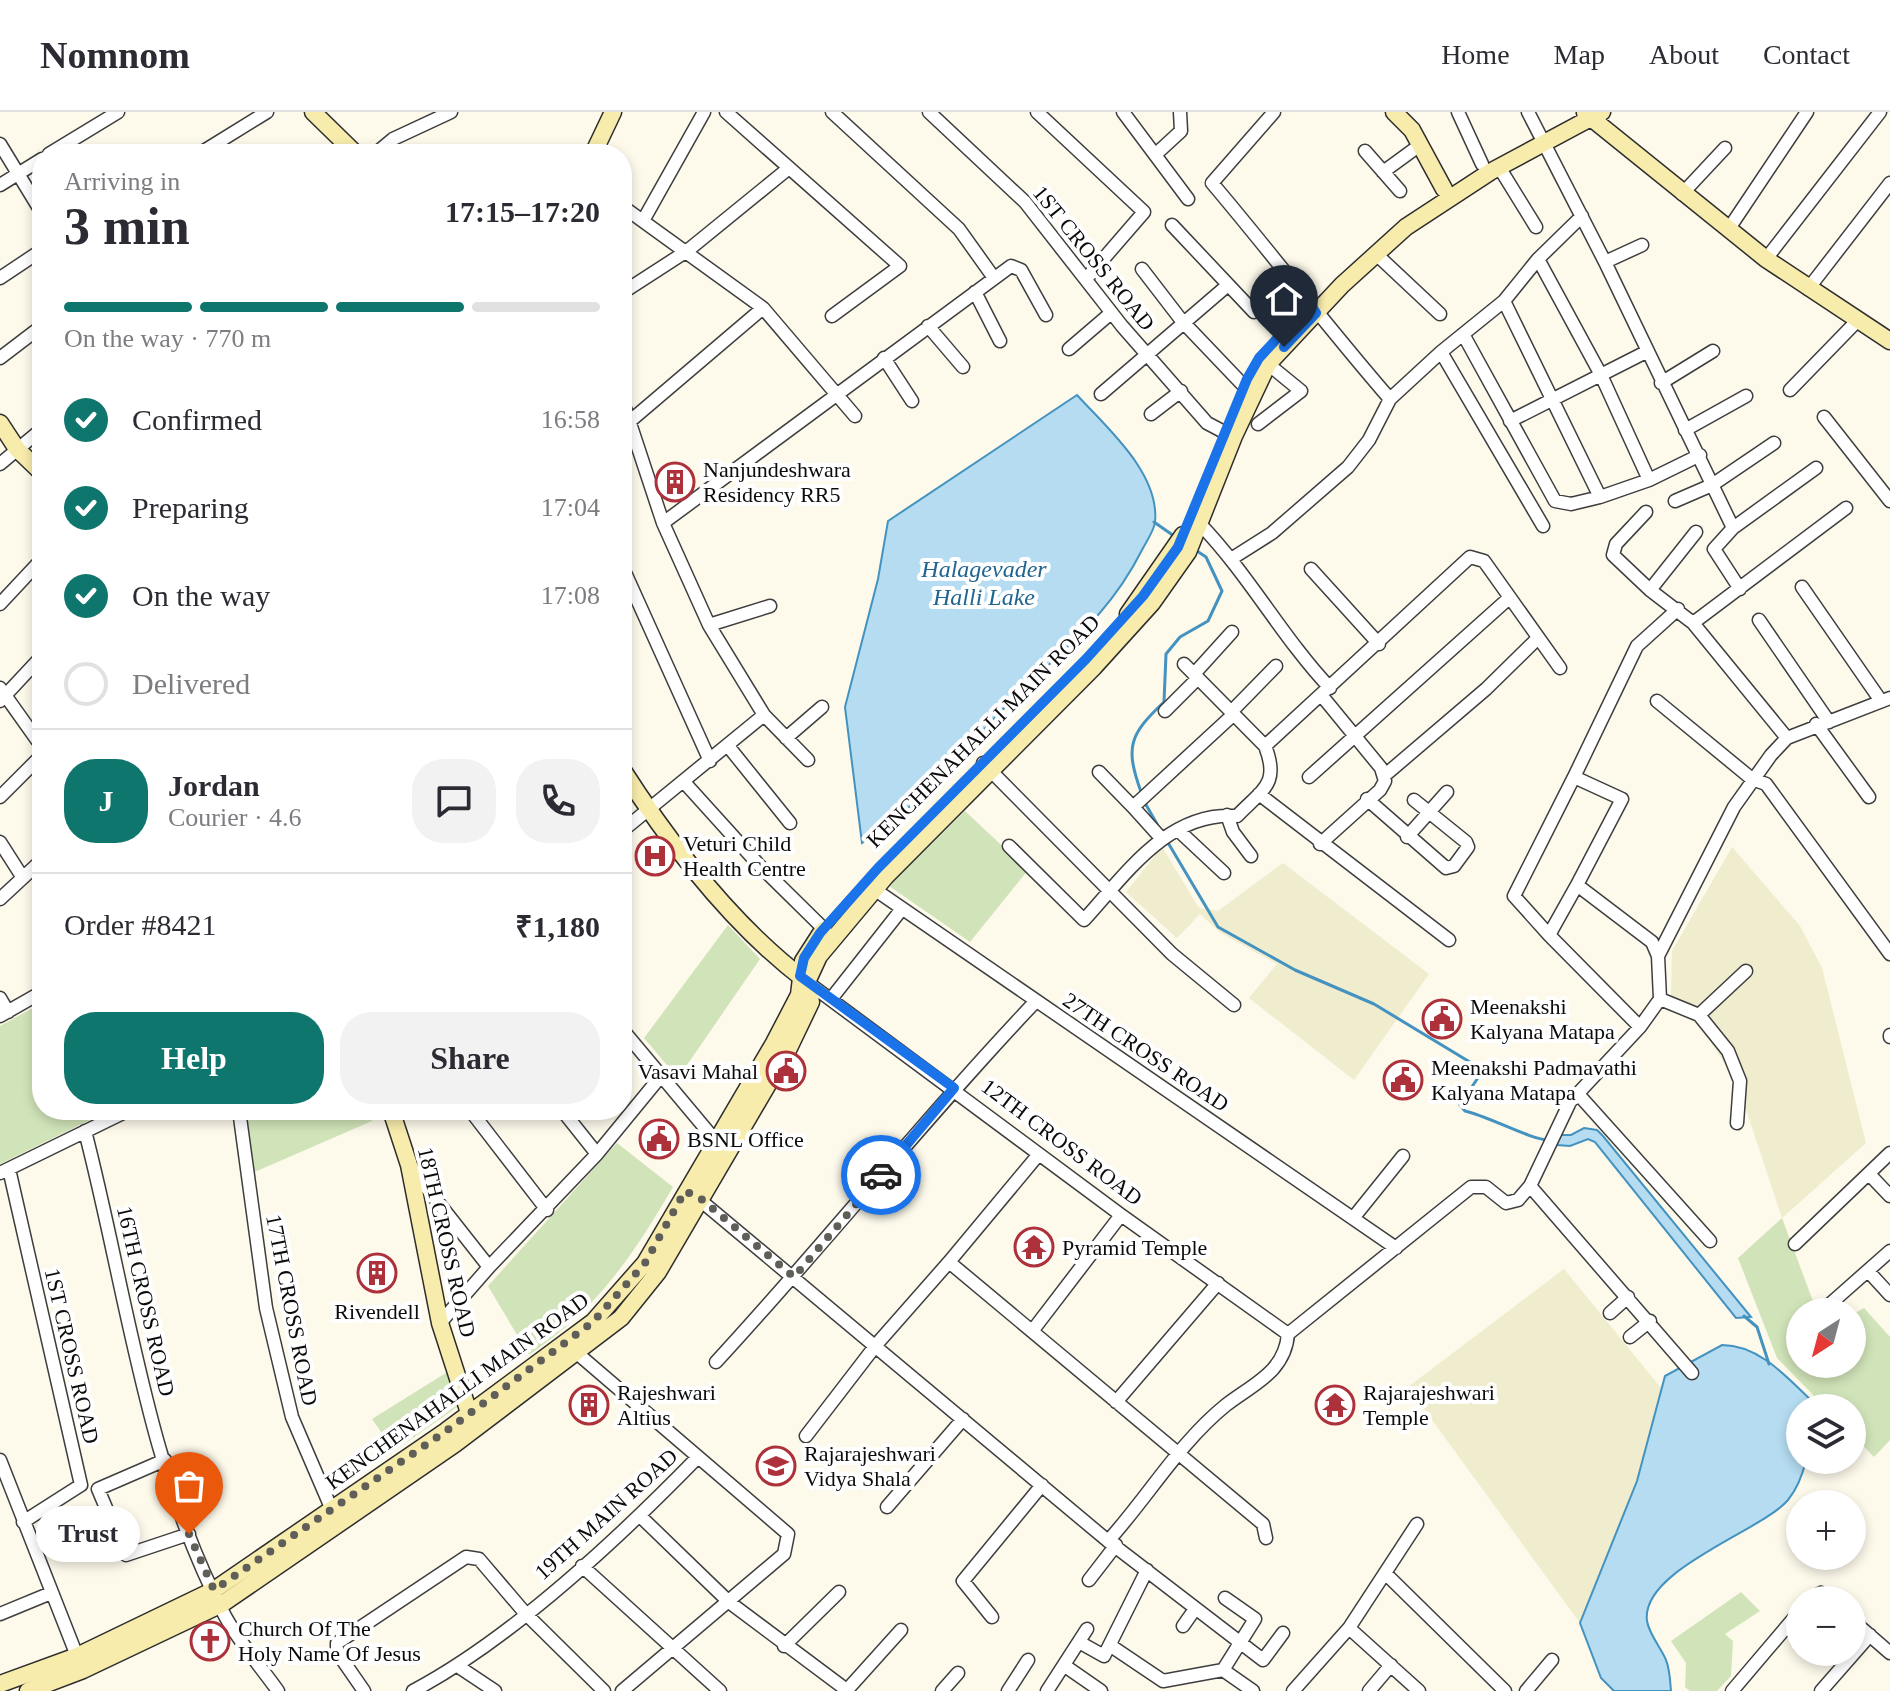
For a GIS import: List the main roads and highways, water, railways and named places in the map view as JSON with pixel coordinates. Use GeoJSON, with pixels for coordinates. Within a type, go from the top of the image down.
{"type":"FeatureCollection","features":[{"type":"Feature","properties":{"kind":"main road"},"geometry":{"type":"LineString","coordinates":[[313,112],[342,144]]}},
{"type":"Feature","properties":{"kind":"main road"},"geometry":{"type":"LineString","coordinates":[[1394,112],[1412,130],[1444,189]]}},
{"type":"Feature","properties":{"kind":"main road"},"geometry":{"type":"LineString","coordinates":[[597,144],[609,113]]}},
{"type":"Feature","properties":{"kind":"main road"},"geometry":{"type":"LineString","coordinates":[[1589,114],[1682,194],[1766,259],[1890,341]]}},
{"type":"Feature","properties":{"kind":"main road","name":"KENCHENAHALLI MAIN ROAD"},"geometry":{"type":"LineString","coordinates":[[28,1691],[83,1670],[218,1597],[472,1422],[609,1307],[645,1263],[788,1050],[811,1002],[804,979],[804,958],[824,929],[878,868],[1141,617],[1189,539],[1268,364],[1313,308],[1399,218],[1444,189],[1589,114]]}},
{"type":"Feature","properties":{"kind":"main road","name":"KENCHENAHALLI MAIN ROAD"},"geometry":{"type":"LineString","coordinates":[[1189,539],[1224,432],[1259,358],[1406,227],[1491,166]]}},
{"type":"Feature","properties":{"kind":"main road"},"geometry":{"type":"LineString","coordinates":[[0,423],[17,449],[32,463]]}},
{"type":"Feature","properties":{"kind":"main road","name":"KENCHENAHALLI MAIN ROAD"},"geometry":{"type":"LineString","coordinates":[[0,1684],[77,1656],[218,1597],[332,1510],[578,1354],[621,1318],[658,1272],[715,1140],[799,995],[804,979],[829,940],[987,767]]}},
{"type":"Feature","properties":{"kind":"main road","name":"12TH CROSS ROAD"},"geometry":{"type":"LineString","coordinates":[[632,785],[649,811],[748,933],[804,979]]}},
{"type":"Feature","properties":{"kind":"main road","name":"18TH CROSS ROAD"},"geometry":{"type":"LineString","coordinates":[[394,1120],[409,1165],[440,1323],[472,1422]]}},
{"type":"Feature","properties":{"kind":"water","name":"Halagevader Halli Lake"},"geometry":{"type":"Polygon","coordinates":[[[1077,395],[1116,436],[1140,469],[1154,504],[1152,533],[1115,594],[1083,631],[1011,701],[923,795],[862,843],[845,707],[878,579],[888,521],[1077,395]]]}},
{"type":"Feature","properties":{"kind":"water"},"geometry":{"type":"Polygon","coordinates":[[[1584,1128],[1597,1130],[1603,1136],[1751,1317],[1736,1318],[1595,1142],[1588,1139],[1570,1146],[1557,1145],[1558,1135],[1571,1135],[1584,1128]]]}},
{"type":"Feature","properties":{"kind":"water"},"geometry":{"type":"Polygon","coordinates":[[[1722,1345],[1762,1357],[1805,1394],[1786,1394],[1786,1474],[1802,1474],[1795,1490],[1786,1490],[1786,1502],[1774,1512],[1682,1568],[1662,1585],[1650,1602],[1647,1621],[1664,1655],[1671,1691],[1614,1691],[1601,1678],[1580,1623],[1637,1481],[1665,1376],[1722,1345]]]}},
{"type":"Feature","properties":{"kind":"waterway"},"geometry":{"type":"LineString","coordinates":[[1154,522],[1174,536]]}},
{"type":"Feature","properties":{"kind":"waterway"},"geometry":{"type":"LineString","coordinates":[[1141,792],[1133,764],[1133,742],[1143,724],[1164,702],[1166,654],[1180,637],[1208,621],[1222,591],[1206,557],[1194,549]]}},
{"type":"Feature","properties":{"kind":"waterway"},"geometry":{"type":"LineString","coordinates":[[1145,803],[1157,824]]}},
{"type":"Feature","properties":{"kind":"waterway"},"geometry":{"type":"LineString","coordinates":[[1167,841],[1218,927],[1295,970],[1374,1004],[1483,1070],[1460,1105],[1465,1111],[1549,1140]]}},
{"type":"Feature","properties":{"kind":"waterway"},"geometry":{"type":"LineString","coordinates":[[1744,1316],[1757,1327],[1769,1364]]}},
{"type":"Feature","properties":{"kind":"place","name":"Nanjundeshwara Residency RR5"},"geometry":{"type":"Point","coordinates":[675,482]}},
{"type":"Feature","properties":{"kind":"place","name":"Veturi Child Health Centre"},"geometry":{"type":"Point","coordinates":[655,856]}},
{"type":"Feature","properties":{"kind":"place","name":"Meenakshi Kalyana Matapa"},"geometry":{"type":"Point","coordinates":[1442,1019]}},
{"type":"Feature","properties":{"kind":"place","name":"Vasavi Mahal"},"geometry":{"type":"Point","coordinates":[786,1071]}},
{"type":"Feature","properties":{"kind":"place","name":"Meenakshi Padmavathi Kalyana Matapa"},"geometry":{"type":"Point","coordinates":[1403,1080]}},
{"type":"Feature","properties":{"kind":"place","name":"BSNL Office"},"geometry":{"type":"Point","coordinates":[659,1139]}},
{"type":"Feature","properties":{"kind":"place","name":"Pyramid Temple"},"geometry":{"type":"Point","coordinates":[1034,1247]}},
{"type":"Feature","properties":{"kind":"place","name":"Rivendell"},"geometry":{"type":"Point","coordinates":[377,1273]}},
{"type":"Feature","properties":{"kind":"place","name":"Rajeshwari Altius"},"geometry":{"type":"Point","coordinates":[589,1405]}},
{"type":"Feature","properties":{"kind":"place","name":"Rajarajeshwari Temple"},"geometry":{"type":"Point","coordinates":[1335,1405]}},
{"type":"Feature","properties":{"kind":"place","name":"Rajarajeshwari Vidya Shala"},"geometry":{"type":"Point","coordinates":[776,1466]}},
{"type":"Feature","properties":{"kind":"place","name":"Trust"},"geometry":{"type":"Point","coordinates":[189,1534]}},
{"type":"Feature","properties":{"kind":"place","name":"Church Of The Holy Name Of Jesus"},"geometry":{"type":"Point","coordinates":[210,1641]}}]}
